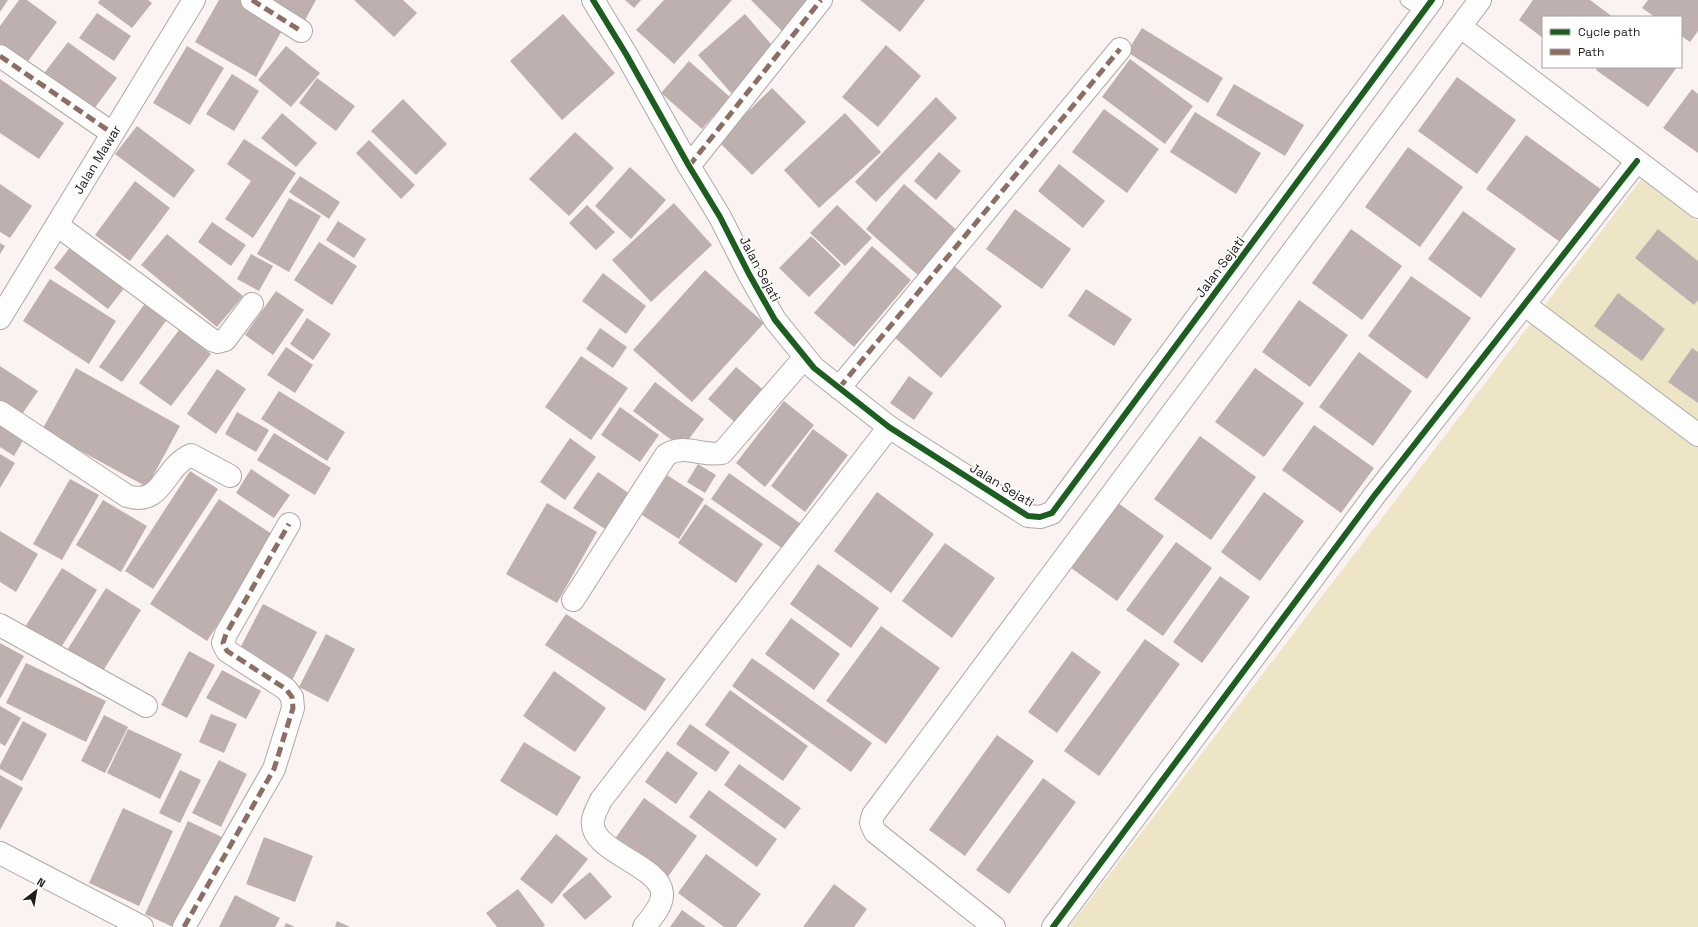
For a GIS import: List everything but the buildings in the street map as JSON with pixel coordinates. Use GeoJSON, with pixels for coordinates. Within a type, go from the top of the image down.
{"type":"FeatureCollection","features":[{"type":"Feature","properties":{"kind":"street","name":"Jalan Mawar"},"geometry":{"type":"LineString","coordinates":[[0,318],[194,0]]}},
{"type":"Feature","properties":{"kind":"street"},"geometry":{"type":"LineString","coordinates":[[252,0],[301,31]]}},
{"type":"Feature","properties":{"kind":"street","name":"Jalan Sejati"},"geometry":{"type":"LineString","coordinates":[[593,0],[634,67],[689,166],[720,217],[749,274],[775,320],[814,368],[889,427],[1028,516],[1040,517],[1052,513],[1421,4]]}},
{"type":"Feature","properties":{"kind":"street"},"geometry":{"type":"LineString","coordinates":[[689,166],[821,0]]}},
{"type":"Feature","properties":{"kind":"street"},"geometry":{"type":"LineString","coordinates":[[994,927],[875,832],[871,823],[873,815],[1480,0]]}},
{"type":"Feature","properties":{"kind":"street"},"geometry":{"type":"LineString","coordinates":[[1461,26],[1698,207]]}},
{"type":"Feature","properties":{"kind":"street"},"geometry":{"type":"LineString","coordinates":[[839,388],[1120,49]]}},
{"type":"Feature","properties":{"kind":"street"},"geometry":{"type":"LineString","coordinates":[[0,56],[112,133]]}},
{"type":"Feature","properties":{"kind":"street"},"geometry":{"type":"LineString","coordinates":[[1052,927],[1374,496],[1637,161]]}},
{"type":"Feature","properties":{"kind":"street"},"geometry":{"type":"LineString","coordinates":[[57,225],[212,340],[218,342],[225,340],[252,304]]}},
{"type":"Feature","properties":{"kind":"street"},"geometry":{"type":"LineString","coordinates":[[1525,305],[1698,435]]}},
{"type":"Feature","properties":{"kind":"street"},"geometry":{"type":"LineString","coordinates":[[573,600],[666,455],[674,450],[683,449],[715,455],[722,453],[805,357]]}},
{"type":"Feature","properties":{"kind":"street"},"geometry":{"type":"LineString","coordinates":[[0,412],[127,496],[138,499],[150,497],[182,460],[191,455],[230,476]]}},
{"type":"Feature","properties":{"kind":"street"},"geometry":{"type":"LineString","coordinates":[[644,927],[659,906],[662,892],[659,885],[649,873],[608,847],[594,830],[593,821],[601,800],[889,427]]}},
{"type":"Feature","properties":{"kind":"street"},"geometry":{"type":"LineString","coordinates":[[184,927],[274,769],[293,708],[292,697],[286,689],[227,651],[223,643],[226,634],[289,524]]}},
{"type":"Feature","properties":{"kind":"street"},"geometry":{"type":"LineString","coordinates":[[0,625],[146,706]]}},
{"type":"Feature","properties":{"kind":"street"},"geometry":{"type":"LineString","coordinates":[[0,853],[142,927]]}},
{"type":"Feature","properties":{"kind":"shaded area"},"geometry":{"type":"Polygon","coordinates":[[[1642,178],[1698,221],[1698,927],[1069,927],[1642,178]]]}},
{"type":"Feature","properties":{"kind":"marked path"},"geometry":{"type":"LineString","coordinates":[[252,0],[301,31]]}},
{"type":"Feature","properties":{"kind":"marked path"},"geometry":{"type":"LineString","coordinates":[[689,166],[821,0]]}},
{"type":"Feature","properties":{"kind":"marked path"},"geometry":{"type":"LineString","coordinates":[[839,388],[1120,49]]}},
{"type":"Feature","properties":{"kind":"marked path"},"geometry":{"type":"LineString","coordinates":[[0,56],[112,133]]}},
{"type":"Feature","properties":{"kind":"marked path"},"geometry":{"type":"LineString","coordinates":[[184,927],[274,769],[293,708],[292,697],[286,689],[227,651],[223,643],[226,634],[289,524]]}},
{"type":"Feature","properties":{"kind":"cycle path"},"geometry":{"type":"LineString","coordinates":[[593,0],[626,54],[689,166],[720,217],[749,274],[775,320],[814,368],[889,427],[1028,516],[1040,517],[1052,513],[1432,0]]}},
{"type":"Feature","properties":{"kind":"cycle path"},"geometry":{"type":"LineString","coordinates":[[1053,927],[1374,496],[1637,161]]}}]}
